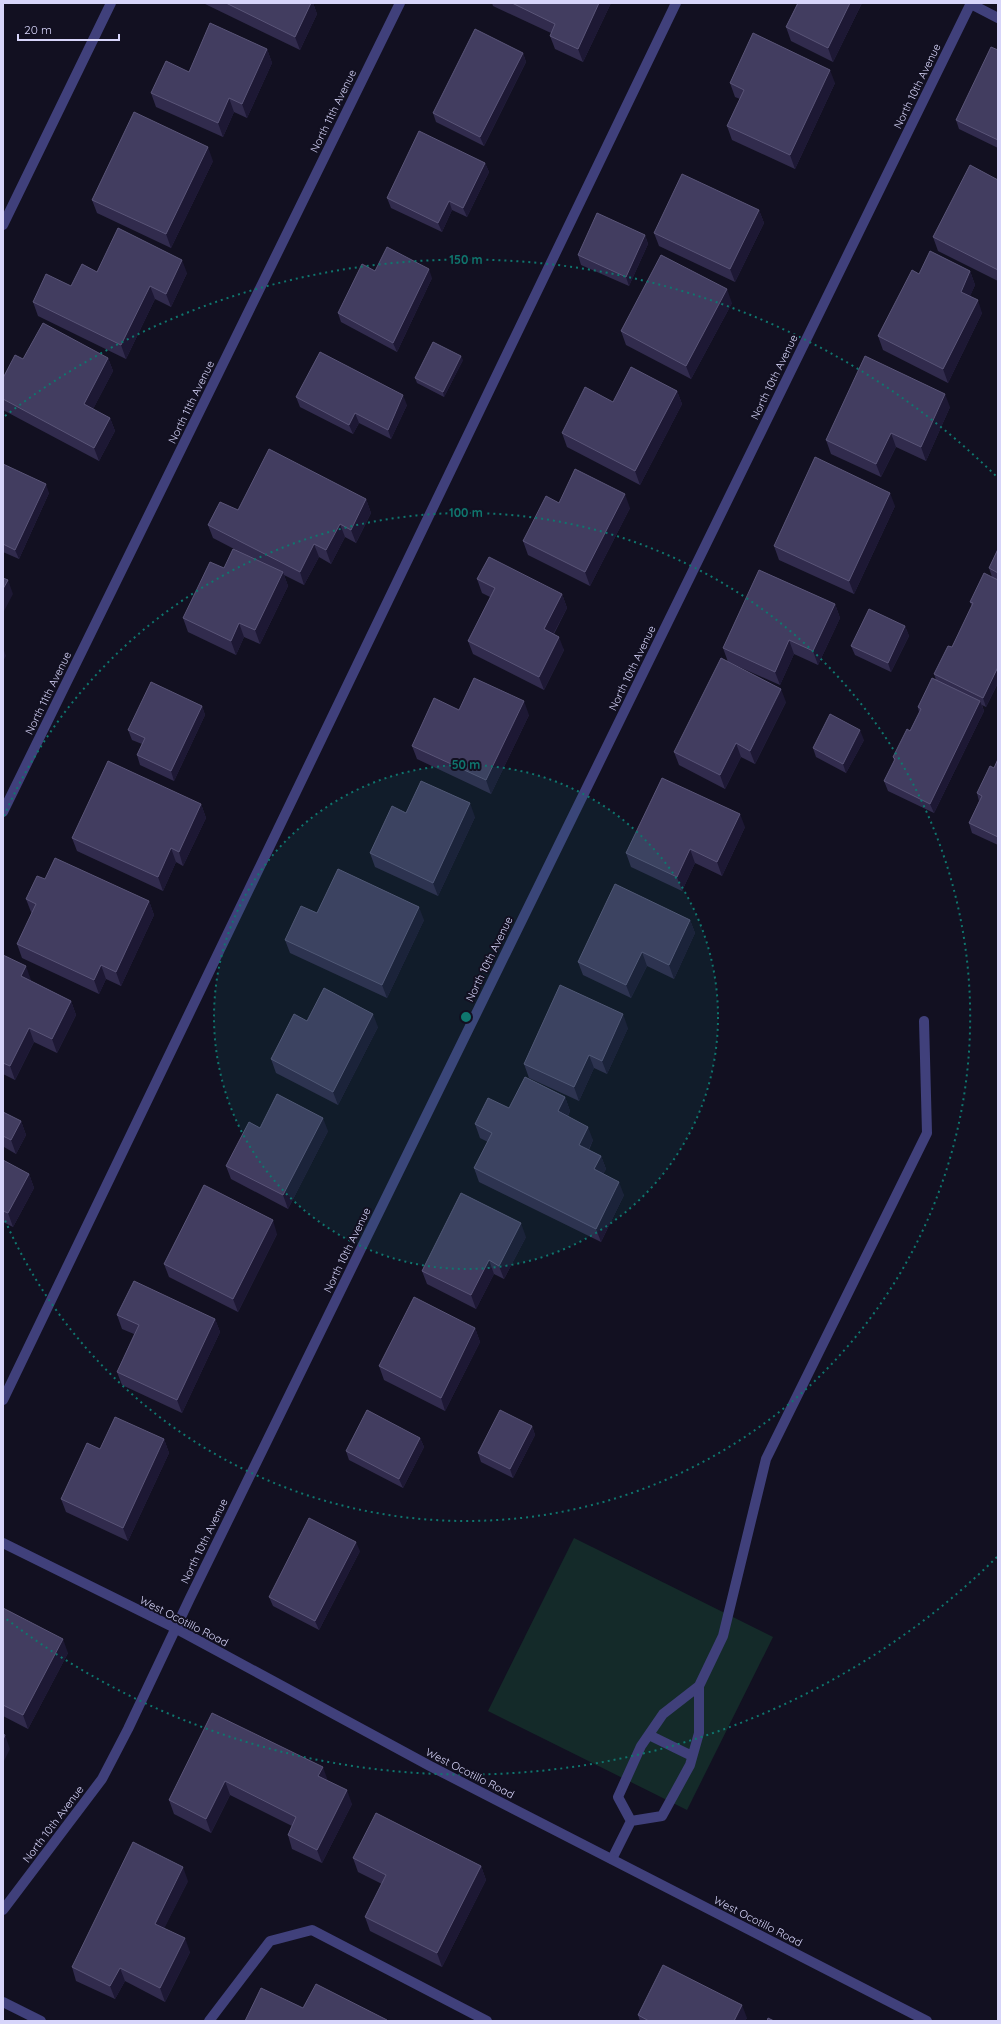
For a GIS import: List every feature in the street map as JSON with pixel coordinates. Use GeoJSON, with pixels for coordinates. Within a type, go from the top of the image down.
{"type":"FeatureCollection","features":[{"type":"Feature","properties":{"kind":"street"},"geometry":{"type":"LineString","coordinates":[[3,225],[112,3]]}},
{"type":"Feature","properties":{"kind":"street","name":"North 11th Avenue"},"geometry":{"type":"LineString","coordinates":[[3,812],[400,3]]}},
{"type":"Feature","properties":{"kind":"street"},"geometry":{"type":"LineString","coordinates":[[3,1400],[676,3]]}},
{"type":"Feature","properties":{"kind":"street"},"geometry":{"type":"LineString","coordinates":[[971,3],[998,18]]}},
{"type":"Feature","properties":{"kind":"street","name":"North 10th Avenue"},"geometry":{"type":"LineString","coordinates":[[3,1910],[102,1779],[128,1729],[175,1628],[971,3]]}},
{"type":"Feature","properties":{"kind":"street"},"geometry":{"type":"LineString","coordinates":[[631,1821],[618,1797],[642,1746],[649,1735],[663,1714],[699,1686],[724,1636],[766,1459],[927,1133],[924,1020]]}},
{"type":"Feature","properties":{"kind":"street","name":"West Ocotillo Road"},"geometry":{"type":"LineString","coordinates":[[3,1543],[175,1628],[430,1766],[927,2021]]}},
{"type":"Feature","properties":{"kind":"street"},"geometry":{"type":"LineString","coordinates":[[631,1821],[662,1816],[690,1765],[699,1733],[699,1686]]}},
{"type":"Feature","properties":{"kind":"street"},"geometry":{"type":"LineString","coordinates":[[649,1735],[692,1756]]}},
{"type":"Feature","properties":{"kind":"street"},"geometry":{"type":"LineString","coordinates":[[612,1859],[631,1821]]}},
{"type":"Feature","properties":{"kind":"street"},"geometry":{"type":"LineString","coordinates":[[209,2021],[270,1941],[312,1930],[487,2021]]}},
{"type":"Feature","properties":{"kind":"street"},"geometry":{"type":"LineString","coordinates":[[3,2002],[41,2021]]}},
{"type":"Feature","properties":{"kind":"green space"},"geometry":{"type":"Polygon","coordinates":[[[574,1538],[773,1637],[687,1810],[488,1711],[574,1538]]]}},
{"type":"Feature","properties":{"kind":"building"},"geometry":{"type":"Polygon","coordinates":[[[226,3],[311,3],[295,37],[226,3]]]}},
{"type":"Feature","properties":{"kind":"building"},"geometry":{"type":"Polygon","coordinates":[[[512,3],[599,3],[578,49],[550,36],[555,24],[512,3]]]}},
{"type":"Feature","properties":{"kind":"building"},"geometry":{"type":"Polygon","coordinates":[[[798,3],[850,3],[828,48],[786,27],[798,3]]]}},
{"type":"Feature","properties":{"kind":"building"},"geometry":{"type":"Polygon","coordinates":[[[210,23],[267,49],[242,104],[229,98],[218,123],[151,93],[166,61],[189,72],[210,23]]]}},
{"type":"Feature","properties":{"kind":"building"},"geometry":{"type":"Polygon","coordinates":[[[475,29],[523,53],[480,137],[433,113],[475,29]]]}},
{"type":"Feature","properties":{"kind":"building"},"geometry":{"type":"Polygon","coordinates":[[[753,33],[830,70],[790,155],[727,126],[744,90],[730,83],[753,33]]]}},
{"type":"Feature","properties":{"kind":"building"},"geometry":{"type":"Polygon","coordinates":[[[991,47],[998,50],[998,140],[956,120],[991,47]]]}},
{"type":"Feature","properties":{"kind":"building"},"geometry":{"type":"Polygon","coordinates":[[[134,112],[208,147],[166,234],[92,200],[134,112]]]}},
{"type":"Feature","properties":{"kind":"building"},"geometry":{"type":"Polygon","coordinates":[[[419,131],[485,163],[463,208],[449,201],[438,223],[387,198],[419,131]]]}},
{"type":"Feature","properties":{"kind":"building"},"geometry":{"type":"Polygon","coordinates":[[[970,165],[998,180],[998,270],[933,237],[970,165]]]}},
{"type":"Feature","properties":{"kind":"building"},"geometry":{"type":"Polygon","coordinates":[[[682,174],[759,210],[730,269],[654,233],[682,174]]]}},
{"type":"Feature","properties":{"kind":"building"},"geometry":{"type":"Polygon","coordinates":[[[597,213],[645,235],[626,277],[578,255],[597,213]]]}},
{"type":"Feature","properties":{"kind":"building"},"geometry":{"type":"Polygon","coordinates":[[[118,228],[182,260],[166,294],[150,286],[121,345],[33,302],[46,274],[71,286],[82,264],[97,272],[118,228]]]}},
{"type":"Feature","properties":{"kind":"building"},"geometry":{"type":"Polygon","coordinates":[[[387,247],[429,269],[393,343],[338,313],[362,264],[375,271],[387,247]]]}},
{"type":"Feature","properties":{"kind":"building"},"geometry":{"type":"Polygon","coordinates":[[[930,251],[970,271],[961,292],[978,300],[943,369],[878,336],[912,270],[919,274],[930,251]]]}},
{"type":"Feature","properties":{"kind":"building"},"geometry":{"type":"Polygon","coordinates":[[[661,255],[727,289],[686,366],[621,331],[661,255]]]}},
{"type":"Feature","properties":{"kind":"building"},"geometry":{"type":"Polygon","coordinates":[[[43,323],[108,358],[84,404],[110,418],[94,448],[3,399],[3,378],[15,355],[23,359],[43,323]]]}},
{"type":"Feature","properties":{"kind":"building"},"geometry":{"type":"Polygon","coordinates":[[[433,342],[461,356],[443,392],[415,378],[433,342]]]}},
{"type":"Feature","properties":{"kind":"building"},"geometry":{"type":"Polygon","coordinates":[[[320,352],[403,395],[388,430],[355,413],[349,425],[296,397],[320,352]]]}},
{"type":"Feature","properties":{"kind":"building"},"geometry":{"type":"Polygon","coordinates":[[[865,356],[945,394],[921,447],[891,433],[876,464],[826,440],[865,356]]]}},
{"type":"Feature","properties":{"kind":"building"},"geometry":{"type":"Polygon","coordinates":[[[631,367],[677,391],[635,471],[562,433],[585,387],[613,402],[631,367]]]}},
{"type":"Feature","properties":{"kind":"building"},"geometry":{"type":"Polygon","coordinates":[[[269,449],[366,499],[351,530],[340,524],[326,550],[314,544],[300,572],[208,525],[220,502],[238,510],[269,449]]]}},
{"type":"Feature","properties":{"kind":"building"},"geometry":{"type":"Polygon","coordinates":[[[815,457],[890,493],[849,581],[774,546],[815,457]]]}},
{"type":"Feature","properties":{"kind":"building"},"geometry":{"type":"Polygon","coordinates":[[[3,464],[46,484],[15,550],[3,544],[3,464]]]}},
{"type":"Feature","properties":{"kind":"building"},"geometry":{"type":"Polygon","coordinates":[[[575,469],[625,494],[585,572],[523,541],[546,496],[559,503],[575,469]]]}},
{"type":"Feature","properties":{"kind":"building"},"geometry":{"type":"Polygon","coordinates":[[[233,549],[283,572],[255,630],[239,623],[231,641],[183,618],[210,562],[224,568],[233,549]]]}},
{"type":"Feature","properties":{"kind":"building"},"geometry":{"type":"Polygon","coordinates":[[[998,549],[998,573],[989,568],[998,549]]]}},
{"type":"Feature","properties":{"kind":"building"},"geometry":{"type":"Polygon","coordinates":[[[489,557],[562,594],[544,629],[559,637],[539,677],[468,641],[495,588],[477,579],[489,557]]]}},
{"type":"Feature","properties":{"kind":"building"},"geometry":{"type":"Polygon","coordinates":[[[759,570],[835,604],[813,651],[789,640],[775,672],[723,648],[759,570]]]}},
{"type":"Feature","properties":{"kind":"building"},"geometry":{"type":"Polygon","coordinates":[[[984,573],[998,580],[998,667],[983,698],[934,674],[948,646],[952,647],[973,603],[970,602],[984,573]]]}},
{"type":"Feature","properties":{"kind":"building"},"geometry":{"type":"Polygon","coordinates":[[[3,578],[8,580],[3,589],[3,578]]]}},
{"type":"Feature","properties":{"kind":"building"},"geometry":{"type":"Polygon","coordinates":[[[869,609],[905,626],[888,663],[851,646],[869,609]]]}},
{"type":"Feature","properties":{"kind":"building"},"geometry":{"type":"Polygon","coordinates":[[[721,658],[781,689],[750,751],[736,743],[720,775],[674,752],[721,658]]]}},
{"type":"Feature","properties":{"kind":"building"},"geometry":{"type":"Polygon","coordinates":[[[474,678],[524,701],[486,780],[412,746],[434,698],[459,710],[474,678]]]}},
{"type":"Feature","properties":{"kind":"building"},"geometry":{"type":"Polygon","coordinates":[[[932,678],[980,701],[930,804],[884,781],[895,759],[893,757],[907,729],[910,731],[921,709],[918,707],[932,678]]]}},
{"type":"Feature","properties":{"kind":"building"},"geometry":{"type":"Polygon","coordinates":[[[151,682],[202,706],[171,771],[137,755],[145,738],[128,730],[151,682]]]}},
{"type":"Feature","properties":{"kind":"building"},"geometry":{"type":"Polygon","coordinates":[[[830,714],[860,730],[843,764],[813,748],[830,714]]]}},
{"type":"Feature","properties":{"kind":"building"},"geometry":{"type":"Polygon","coordinates":[[[998,759],[998,837],[969,823],[982,796],[977,793],[990,766],[994,768],[998,759]]]}},
{"type":"Feature","properties":{"kind":"building"},"geometry":{"type":"Polygon","coordinates":[[[108,761],[201,804],[179,852],[171,848],[158,877],[72,838],[108,761]]]}},
{"type":"Feature","properties":{"kind":"building"},"geometry":{"type":"Polygon","coordinates":[[[662,778],[740,814],[717,862],[690,849],[677,877],[626,853],[662,778]]]}},
{"type":"Feature","properties":{"kind":"building"},"geometry":{"type":"Polygon","coordinates":[[[421,781],[470,803],[433,883],[370,853],[392,806],[406,813],[421,781]]]}},
{"type":"Feature","properties":{"kind":"building"},"geometry":{"type":"Polygon","coordinates":[[[55,858],[149,901],[116,972],[101,965],[94,980],[17,944],[36,904],[26,899],[37,876],[45,879],[55,858]]]}},
{"type":"Feature","properties":{"kind":"building"},"geometry":{"type":"Polygon","coordinates":[[[338,869],[419,907],[382,985],[285,940],[301,906],[317,913],[338,869]]]}},
{"type":"Feature","properties":{"kind":"building"},"geometry":{"type":"Polygon","coordinates":[[[615,884],[690,920],[669,965],[642,952],[626,985],[578,962],[615,884]]]}},
{"type":"Feature","properties":{"kind":"building"},"geometry":{"type":"Polygon","coordinates":[[[3,955],[26,966],[21,976],[71,1001],[52,1039],[29,1028],[10,1066],[3,1063],[3,955]]]}},
{"type":"Feature","properties":{"kind":"building"},"geometry":{"type":"Polygon","coordinates":[[[560,985],[623,1014],[602,1061],[589,1055],[574,1087],[524,1064],[560,985]]]}},
{"type":"Feature","properties":{"kind":"building"},"geometry":{"type":"Polygon","coordinates":[[[324,988],[373,1014],[333,1092],[271,1059],[294,1014],[307,1021],[324,988]]]}},
{"type":"Feature","properties":{"kind":"building"},"geometry":{"type":"Polygon","coordinates":[[[525,1077],[565,1097],[558,1111],[588,1127],[579,1145],[601,1156],[594,1169],[619,1182],[596,1229],[474,1168],[492,1133],[475,1124],[488,1098],[509,1108],[525,1077]]]}},
{"type":"Feature","properties":{"kind":"building"},"geometry":{"type":"Polygon","coordinates":[[[277,1094],[323,1118],[283,1195],[226,1166],[249,1122],[260,1128],[277,1094]]]}},
{"type":"Feature","properties":{"kind":"building"},"geometry":{"type":"Polygon","coordinates":[[[3,1112],[21,1121],[11,1140],[3,1136],[3,1112]]]}},
{"type":"Feature","properties":{"kind":"building"},"geometry":{"type":"Polygon","coordinates":[[[3,1160],[29,1174],[8,1213],[3,1211],[3,1160]]]}},
{"type":"Feature","properties":{"kind":"building"},"geometry":{"type":"Polygon","coordinates":[[[204,1185],[273,1220],[233,1299],[164,1264],[204,1185]]]}},
{"type":"Feature","properties":{"kind":"building"},"geometry":{"type":"Polygon","coordinates":[[[461,1193],[521,1223],[499,1266],[489,1260],[471,1295],[422,1271],[461,1193]]]}},
{"type":"Feature","properties":{"kind":"building"},"geometry":{"type":"Polygon","coordinates":[[[134,1281],[215,1319],[177,1400],[117,1372],[139,1325],[117,1315],[134,1281]]]}},
{"type":"Feature","properties":{"kind":"building"},"geometry":{"type":"Polygon","coordinates":[[[414,1297],[475,1328],[441,1398],[379,1366],[414,1297]]]}},
{"type":"Feature","properties":{"kind":"building"},"geometry":{"type":"Polygon","coordinates":[[[367,1410],[420,1438],[399,1479],[346,1451],[367,1410]]]}},
{"type":"Feature","properties":{"kind":"building"},"geometry":{"type":"Polygon","coordinates":[[[500,1410],[532,1426],[510,1469],[478,1453],[500,1410]]]}},
{"type":"Feature","properties":{"kind":"building"},"geometry":{"type":"Polygon","coordinates":[[[115,1417],[164,1439],[123,1528],[61,1499],[87,1443],[100,1449],[115,1417]]]}},
{"type":"Feature","properties":{"kind":"building"},"geometry":{"type":"Polygon","coordinates":[[[309,1518],[356,1542],[315,1621],[269,1597],[309,1518]]]}},
{"type":"Feature","properties":{"kind":"building"},"geometry":{"type":"Polygon","coordinates":[[[3,1608],[63,1639],[23,1715],[3,1705],[3,1608]]]}},
{"type":"Feature","properties":{"kind":"building"},"geometry":{"type":"Polygon","coordinates":[[[212,1713],[323,1767],[318,1776],[347,1790],[317,1850],[288,1835],[296,1817],[225,1781],[206,1819],[169,1800],[212,1713]]]}},
{"type":"Feature","properties":{"kind":"building"},"geometry":{"type":"Polygon","coordinates":[[[376,1813],[481,1866],[437,1953],[365,1917],[386,1875],[353,1858],[376,1813]]]}},
{"type":"Feature","properties":{"kind":"building"},"geometry":{"type":"Polygon","coordinates":[[[133,1842],[183,1867],[155,1924],[185,1938],[160,1988],[120,1968],[110,1986],[72,1967],[133,1842]]]}},
{"type":"Feature","properties":{"kind":"building"},"geometry":{"type":"Polygon","coordinates":[[[663,1965],[742,2005],[734,2021],[649,2021],[638,2015],[663,1965]]]}},
{"type":"Feature","properties":{"kind":"building"},"geometry":{"type":"Polygon","coordinates":[[[316,1984],[387,2021],[245,2021],[261,1988],[303,2008],[316,1984]]]}},
{"type":"Feature","properties":{"kind":"building"},"geometry":{"type":"Polygon","coordinates":[[[768,2018],[774,2021],[767,2021],[768,2018]]]}}]}
